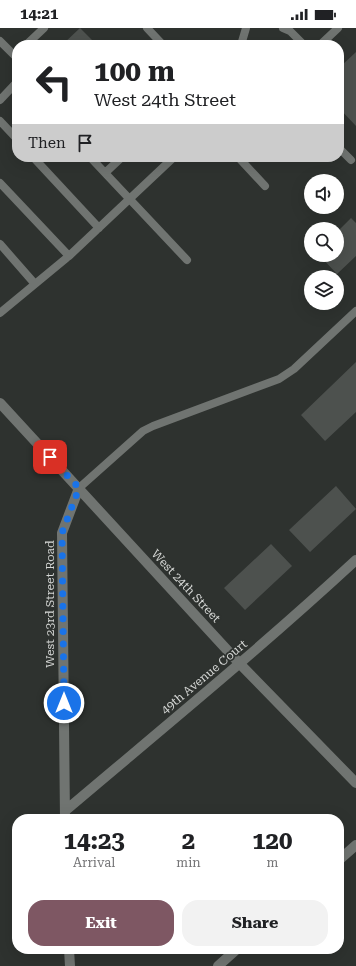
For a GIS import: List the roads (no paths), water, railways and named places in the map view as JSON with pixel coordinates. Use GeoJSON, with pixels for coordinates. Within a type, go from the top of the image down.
{"type":"FeatureCollection","features":[{"type":"Feature","properties":{"kind":"street","name":"West 24th Street"},"geometry":{"type":"LineString","coordinates":[[0,403],[240,664],[356,783]]}},
{"type":"Feature","properties":{"kind":"street","name":"West 23rd Street Road"},"geometry":{"type":"LineString","coordinates":[[65,814],[62,533],[79,488]]}},
{"type":"Feature","properties":{"kind":"street","name":"49th Avenue Court"},"geometry":{"type":"LineString","coordinates":[[66,814],[295,617],[356,560]]}},
{"type":"Feature","properties":{"kind":"street"},"geometry":{"type":"LineString","coordinates":[[344,855],[356,844]]}},
{"type":"Feature","properties":{"kind":"street"},"geometry":{"type":"LineString","coordinates":[[69,954],[70,966]]}},
{"type":"Feature","properties":{"kind":"street"},"geometry":{"type":"LineString","coordinates":[[218,966],[231,954]]}},
{"type":"Feature","properties":{"kind":"lane"},"geometry":{"type":"LineString","coordinates":[[31,40],[44,28]]}},
{"type":"Feature","properties":{"kind":"lane"},"geometry":{"type":"LineString","coordinates":[[147,28],[158,40]]}},
{"type":"Feature","properties":{"kind":"lane"},"geometry":{"type":"LineString","coordinates":[[242,40],[246,28]]}},
{"type":"Feature","properties":{"kind":"lane"},"geometry":{"type":"LineString","coordinates":[[283,28],[290,31],[299,40]]}},
{"type":"Feature","properties":{"kind":"lane"},"geometry":{"type":"LineString","coordinates":[[325,40],[338,28]]}},
{"type":"Feature","properties":{"kind":"lane"},"geometry":{"type":"LineString","coordinates":[[0,41],[12,53]]}},
{"type":"Feature","properties":{"kind":"lane"},"geometry":{"type":"LineString","coordinates":[[0,100],[12,87]]}},
{"type":"Feature","properties":{"kind":"lane"},"geometry":{"type":"LineString","coordinates":[[0,121],[12,134]]}},
{"type":"Feature","properties":{"kind":"lane"},"geometry":{"type":"LineString","coordinates":[[344,153],[351,160]]}},
{"type":"Feature","properties":{"kind":"lane"},"geometry":{"type":"LineString","coordinates":[[38,162],[99,228]]}},
{"type":"Feature","properties":{"kind":"lane"},"geometry":{"type":"LineString","coordinates":[[95,162],[187,260]]}},
{"type":"Feature","properties":{"kind":"lane"},"geometry":{"type":"LineString","coordinates":[[105,173],[117,162]]}},
{"type":"Feature","properties":{"kind":"lane"},"geometry":{"type":"LineString","coordinates":[[0,313],[69,256],[169,162]]}},
{"type":"Feature","properties":{"kind":"lane"},"geometry":{"type":"LineString","coordinates":[[243,162],[265,186]]}},
{"type":"Feature","properties":{"kind":"lane"},"geometry":{"type":"LineString","coordinates":[[0,183],[69,256]]}},
{"type":"Feature","properties":{"kind":"lane"},"geometry":{"type":"LineString","coordinates":[[0,244],[35,284]]}},
{"type":"Feature","properties":{"kind":"lane"},"geometry":{"type":"LineString","coordinates":[[79,488],[143,431],[267,384],[289,372],[356,311]]}}]}
